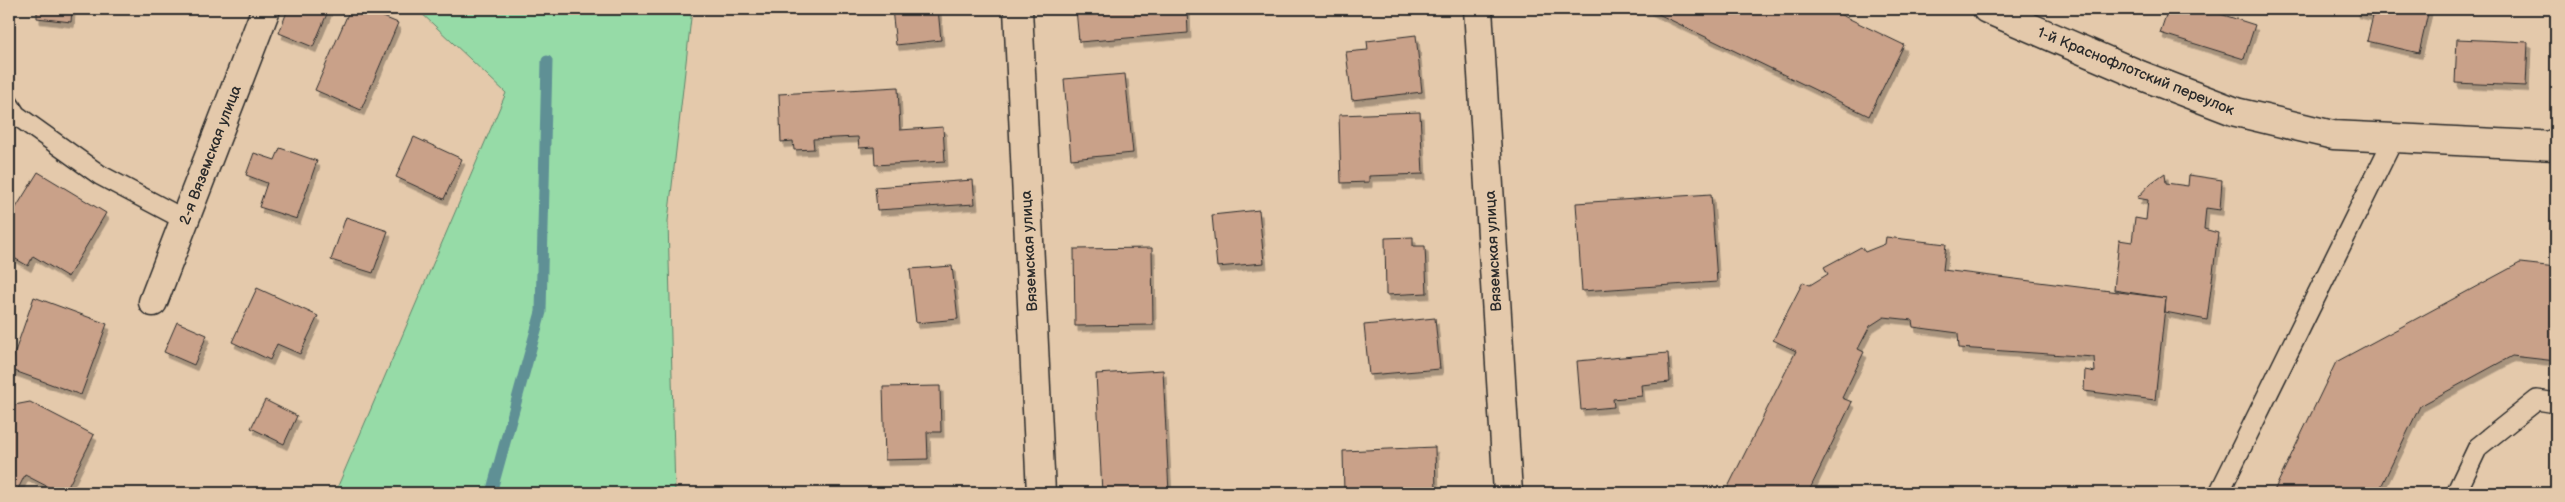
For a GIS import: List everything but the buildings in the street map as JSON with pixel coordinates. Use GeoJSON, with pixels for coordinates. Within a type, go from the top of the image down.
{"type":"FeatureCollection","features":[{"type":"Feature","properties":{"kind":"street","name":"2-я Вяземская улица"},"geometry":{"type":"LineString","coordinates":[[153,302],[266,9]]}},
{"type":"Feature","properties":{"kind":"street","name":"Вяземская улица"},"geometry":{"type":"LineString","coordinates":[[1018,9],[1041,493]]}},
{"type":"Feature","properties":{"kind":"street","name":"Вяземская улица"},"geometry":{"type":"LineString","coordinates":[[1478,9],[1508,493]]}},
{"type":"Feature","properties":{"kind":"street","name":"1-й Краснофлотский переулок"},"geometry":{"type":"LineString","coordinates":[[1987,9],[2140,75],[2236,112],[2333,134],[2556,146]]}},
{"type":"Feature","properties":{"kind":"lane"},"geometry":{"type":"LineString","coordinates":[[9,104],[16,115],[100,175],[185,220]]}},
{"type":"Feature","properties":{"kind":"lane"},"geometry":{"type":"LineString","coordinates":[[2219,493],[2394,138]]}},
{"type":"Feature","properties":{"kind":"lane"},"geometry":{"type":"LineString","coordinates":[[2456,493],[2478,447],[2537,400],[2556,403]]}},
{"type":"Feature","properties":{"kind":"green space"},"geometry":{"type":"Polygon","coordinates":[[[417,9],[692,9],[668,221],[675,493],[335,493],[506,93],[417,9]]]}},
{"type":"Feature","properties":{"kind":"waterway"},"geometry":{"type":"LineString","coordinates":[[491,493],[541,312],[547,61]]}}]}
